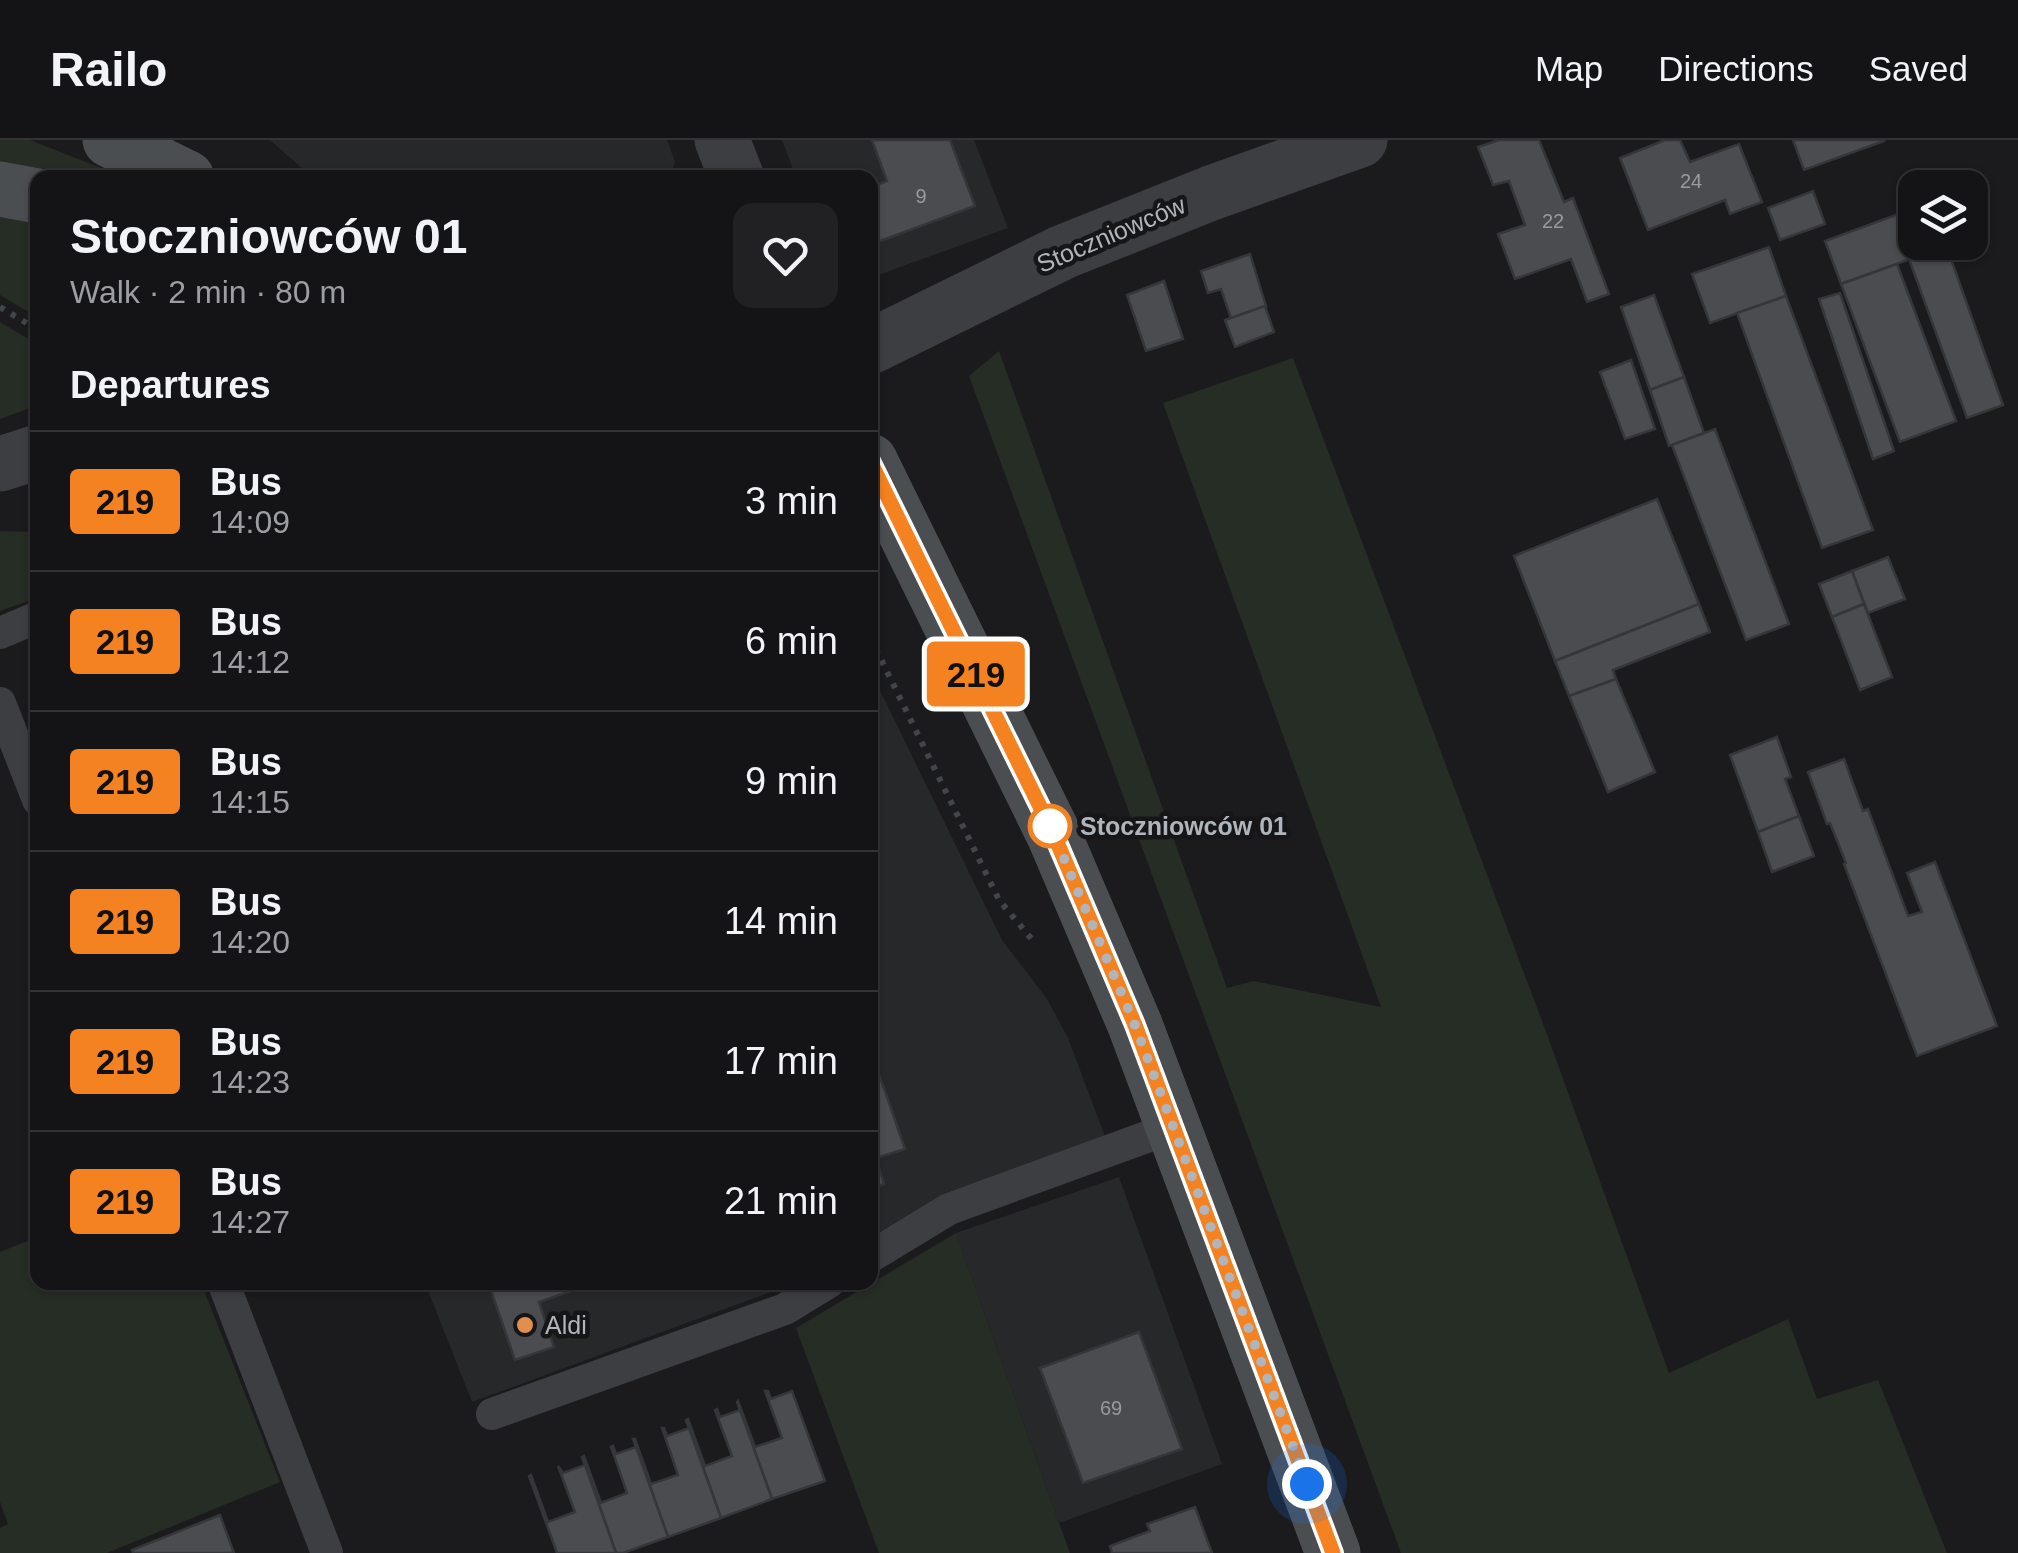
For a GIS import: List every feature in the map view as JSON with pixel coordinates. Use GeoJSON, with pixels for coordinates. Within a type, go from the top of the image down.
{"type":"FeatureCollection","features":[{"type":"Feature","properties":{"kind":"street"},"geometry":{"type":"LineString","coordinates":[[110,140],[171,170]]}},
{"type":"Feature","properties":{"kind":"street"},"geometry":{"type":"LineString","coordinates":[[722,140],[734,170]]}},
{"type":"Feature","properties":{"kind":"street","name":"Stoczniowców"},"geometry":{"type":"LineString","coordinates":[[878,343],[1063,252],[1360,140]]}},
{"type":"Feature","properties":{"kind":"street"},"geometry":{"type":"LineString","coordinates":[[0,189],[30,195]]}},
{"type":"Feature","properties":{"kind":"street"},"geometry":{"type":"LineString","coordinates":[[0,464],[30,455]]}},
{"type":"Feature","properties":{"kind":"street"},"geometry":{"type":"LineString","coordinates":[[878,478],[1054,835],[1135,1025],[1333,1553]]}},
{"type":"Feature","properties":{"kind":"street"},"geometry":{"type":"LineString","coordinates":[[0,494],[30,495]]}},
{"type":"Feature","properties":{"kind":"lane"},"geometry":{"type":"LineString","coordinates":[[0,633],[30,620]]}},
{"type":"Feature","properties":{"kind":"lane"},"geometry":{"type":"LineString","coordinates":[[0,702],[30,779]]}},
{"type":"Feature","properties":{"kind":"lane"},"geometry":{"type":"LineString","coordinates":[[878,1253],[949,1209],[1174,1127]]}},
{"type":"Feature","properties":{"kind":"lane"},"geometry":{"type":"LineString","coordinates":[[226,1290],[327,1553]]}},
{"type":"Feature","properties":{"kind":"lane"},"geometry":{"type":"LineString","coordinates":[[492,1414],[786,1309],[816,1290]]}},
{"type":"Feature","properties":{"kind":"path"},"geometry":{"type":"LineString","coordinates":[[0,307],[30,325]]}},
{"type":"Feature","properties":{"kind":"path"},"geometry":{"type":"LineString","coordinates":[[878,653],[999,900],[1038,946]]}},
{"type":"Feature","properties":{"kind":"shaded area"},"geometry":{"type":"Polygon","coordinates":[[[0,140],[30,140],[106,170],[32,170],[0,167],[0,140]]]}},
{"type":"Feature","properties":{"kind":"shaded area"},"geometry":{"type":"Polygon","coordinates":[[[270,140],[667,140],[675,162],[672,170],[304,170],[270,140]]]}},
{"type":"Feature","properties":{"kind":"shaded area"},"geometry":{"type":"Polygon","coordinates":[[[782,140],[974,140],[1008,228],[878,275],[878,170],[793,170],[782,140]]]}},
{"type":"Feature","properties":{"kind":"shaded area"},"geometry":{"type":"Polygon","coordinates":[[[0,214],[30,218],[30,313],[0,295],[0,214]]]}},
{"type":"Feature","properties":{"kind":"shaded area"},"geometry":{"type":"Polygon","coordinates":[[[0,322],[30,340],[30,408],[0,419],[0,322]]]}},
{"type":"Feature","properties":{"kind":"shaded area"},"geometry":{"type":"Polygon","coordinates":[[[999,351],[1227,988],[1254,981],[1381,1007],[1163,403],[1293,358],[1548,1037],[1669,1373],[1788,1319],[1817,1399],[1878,1380],[1947,1553],[1401,1553],[969,376],[999,351]]]}},
{"type":"Feature","properties":{"kind":"shaded area"},"geometry":{"type":"Polygon","coordinates":[[[0,531],[30,532],[30,600],[0,611],[0,531]]]}},
{"type":"Feature","properties":{"kind":"shaded area"},"geometry":{"type":"Polygon","coordinates":[[[878,686],[1002,940],[1047,999],[1068,1038],[1106,1139],[945,1193],[878,1233],[878,686]]]}},
{"type":"Feature","properties":{"kind":"shaded area"},"geometry":{"type":"Polygon","coordinates":[[[1119,1177],[1222,1464],[1059,1523],[956,1233],[1119,1177]]]}},
{"type":"Feature","properties":{"kind":"shaded area"},"geometry":{"type":"Polygon","coordinates":[[[956,1233],[1070,1553],[879,1553],[796,1328],[860,1290],[878,1290],[878,1279],[956,1233]]]}},
{"type":"Feature","properties":{"kind":"shaded area"},"geometry":{"type":"Polygon","coordinates":[[[30,1240],[30,1290],[204,1290],[280,1482],[107,1553],[0,1553],[0,1528],[8,1524],[0,1502],[0,1252],[30,1240]]]}},
{"type":"Feature","properties":{"kind":"shaded area"},"geometry":{"type":"Polygon","coordinates":[[[428,1290],[776,1290],[472,1402],[428,1290]]]}},
{"type":"Feature","properties":{"kind":"building"},"geometry":{"type":"Polygon","coordinates":[[[872,140],[950,140],[975,206],[878,242],[878,184],[887,181],[872,140]]]}},
{"type":"Feature","properties":{"kind":"building"},"geometry":{"type":"Polygon","coordinates":[[[1499,140],[1539,140],[1564,202],[1573,198],[1609,294],[1587,302],[1571,259],[1515,279],[1498,234],[1525,225],[1509,181],[1493,185],[1478,147],[1499,140]]]}},
{"type":"Feature","properties":{"kind":"building"},"geometry":{"type":"Polygon","coordinates":[[[1665,140],[1680,140],[1690,162],[1739,144],[1762,202],[1730,214],[1725,200],[1648,230],[1620,158],[1665,140]]]}},
{"type":"Feature","properties":{"kind":"building"},"geometry":{"type":"Polygon","coordinates":[[[1793,140],[1883,140],[1884,141],[1804,170],[1793,140]]]}},
{"type":"Feature","properties":{"kind":"building"},"geometry":{"type":"Polygon","coordinates":[[[1813,191],[1825,224],[1780,240],[1768,208],[1813,191]]]}},
{"type":"Feature","properties":{"kind":"building"},"geometry":{"type":"Polygon","coordinates":[[[1898,214],[1898,260],[1908,260],[1841,284],[1825,241],[1898,214]]]}},
{"type":"Feature","properties":{"kind":"building"},"geometry":{"type":"Polygon","coordinates":[[[1769,247],[1786,296],[1710,323],[1692,274],[1769,247]]]}},
{"type":"Feature","properties":{"kind":"building"},"geometry":{"type":"Polygon","coordinates":[[[1250,254],[1266,306],[1231,318],[1221,289],[1208,293],[1201,271],[1250,254]]]}},
{"type":"Feature","properties":{"kind":"building"},"geometry":{"type":"Polygon","coordinates":[[[1909,260],[1951,260],[2003,405],[1967,418],[1909,260]]]}},
{"type":"Feature","properties":{"kind":"building"},"geometry":{"type":"Polygon","coordinates":[[[1897,264],[1956,421],[1900,442],[1841,284],[1897,264]]]}},
{"type":"Feature","properties":{"kind":"building"},"geometry":{"type":"Polygon","coordinates":[[[1164,281],[1183,339],[1146,351],[1127,295],[1164,281]]]}},
{"type":"Feature","properties":{"kind":"building"},"geometry":{"type":"Polygon","coordinates":[[[1840,293],[1894,451],[1873,459],[1819,299],[1840,293]]]}},
{"type":"Feature","properties":{"kind":"building"},"geometry":{"type":"Polygon","coordinates":[[[1654,295],[1684,377],[1650,390],[1621,307],[1654,295]]]}},
{"type":"Feature","properties":{"kind":"building"},"geometry":{"type":"Polygon","coordinates":[[[1786,296],[1873,530],[1822,548],[1737,313],[1786,296]]]}},
{"type":"Feature","properties":{"kind":"building"},"geometry":{"type":"Polygon","coordinates":[[[1265,306],[1274,332],[1235,347],[1225,320],[1265,306]]]}},
{"type":"Feature","properties":{"kind":"building"},"geometry":{"type":"Polygon","coordinates":[[[1631,360],[1655,429],[1625,439],[1600,372],[1631,360]]]}},
{"type":"Feature","properties":{"kind":"building"},"geometry":{"type":"Polygon","coordinates":[[[1684,377],[1704,433],[1669,446],[1650,390],[1684,377]]]}},
{"type":"Feature","properties":{"kind":"building"},"geometry":{"type":"Polygon","coordinates":[[[1715,429],[1789,624],[1746,640],[1672,445],[1715,429]]]}},
{"type":"Feature","properties":{"kind":"building"},"geometry":{"type":"Polygon","coordinates":[[[1657,499],[1699,604],[1555,661],[1514,556],[1657,499]]]}},
{"type":"Feature","properties":{"kind":"building"},"geometry":{"type":"Polygon","coordinates":[[[1888,557],[1905,599],[1868,613],[1852,571],[1888,557]]]}},
{"type":"Feature","properties":{"kind":"building"},"geometry":{"type":"Polygon","coordinates":[[[1852,571],[1864,604],[1832,617],[1819,584],[1852,571]]]}},
{"type":"Feature","properties":{"kind":"building"},"geometry":{"type":"Polygon","coordinates":[[[1699,604],[1710,632],[1613,670],[1616,679],[1569,696],[1555,661],[1699,604]]]}},
{"type":"Feature","properties":{"kind":"building"},"geometry":{"type":"Polygon","coordinates":[[[1864,604],[1892,677],[1860,690],[1832,617],[1864,604]]]}},
{"type":"Feature","properties":{"kind":"building"},"geometry":{"type":"Polygon","coordinates":[[[1616,679],[1655,772],[1608,792],[1569,696],[1616,679]]]}},
{"type":"Feature","properties":{"kind":"building"},"geometry":{"type":"Polygon","coordinates":[[[1777,737],[1791,777],[1785,779],[1799,816],[1758,832],[1730,755],[1777,737]]]}},
{"type":"Feature","properties":{"kind":"building"},"geometry":{"type":"Polygon","coordinates":[[[1844,759],[1863,811],[1868,809],[1908,916],[1922,912],[1907,873],[1935,862],[1997,1026],[1917,1056],[1808,772],[1844,759]]]}},
{"type":"Feature","properties":{"kind":"building"},"geometry":{"type":"Polygon","coordinates":[[[1799,816],[1814,856],[1772,872],[1758,832],[1799,816]]]}},
{"type":"Feature","properties":{"kind":"building"},"geometry":{"type":"Polygon","coordinates":[[[878,1071],[905,1149],[878,1157],[878,1071]]]}},
{"type":"Feature","properties":{"kind":"building"},"geometry":{"type":"Polygon","coordinates":[[[878,1164],[884,1184],[878,1186],[878,1164]]]}},
{"type":"Feature","properties":{"kind":"building","name":"Aldi"},"geometry":{"type":"Polygon","coordinates":[[[491,1290],[574,1290],[539,1302],[554,1347],[515,1360],[491,1290]]]}},
{"type":"Feature","properties":{"kind":"building"},"geometry":{"type":"Polygon","coordinates":[[[1139,1332],[1182,1449],[1083,1483],[1040,1368],[1139,1332]]]}},
{"type":"Feature","properties":{"kind":"building"},"geometry":{"type":"Polygon","coordinates":[[[765,1391],[771,1399],[792,1391],[825,1481],[772,1499],[737,1402],[755,1447],[782,1438],[765,1391]]]}},
{"type":"Feature","properties":{"kind":"building"},"geometry":{"type":"Polygon","coordinates":[[[717,1409],[720,1417],[740,1410],[772,1499],[721,1518],[686,1420],[705,1466],[732,1456],[717,1409]]]}},
{"type":"Feature","properties":{"kind":"building"},"geometry":{"type":"Polygon","coordinates":[[[662,1428],[667,1436],[689,1428],[721,1518],[668,1537],[633,1439],[651,1484],[678,1475],[662,1428]]]}},
{"type":"Feature","properties":{"kind":"building"},"geometry":{"type":"Polygon","coordinates":[[[613,1446],[616,1454],[636,1447],[668,1537],[623,1553],[616,1553],[582,1457],[601,1503],[627,1493],[613,1446]]]}},
{"type":"Feature","properties":{"kind":"building"},"geometry":{"type":"Polygon","coordinates":[[[585,1465],[616,1553],[557,1553],[529,1476],[548,1522],[575,1512],[558,1466],[563,1473],[585,1465]]]}},
{"type":"Feature","properties":{"kind":"building"},"geometry":{"type":"Polygon","coordinates":[[[1195,1507],[1212,1553],[1112,1553],[1110,1546],[1150,1531],[1147,1524],[1195,1507]]]}},
{"type":"Feature","properties":{"kind":"building"},"geometry":{"type":"Polygon","coordinates":[[[220,1515],[234,1553],[133,1553],[132,1550],[220,1515]]]}},
{"type":"Feature","properties":{"kind":"bus line","name":"219"},"geometry":{"type":"LineString","coordinates":[[878,476],[1054,835],[1135,1025],[1333,1553]]}},
{"type":"Feature","properties":{"kind":"place","name":"Stoczniowców 01"},"geometry":{"type":"Point","coordinates":[1050,826]}},
{"type":"Feature","properties":{"kind":"place","name":"Aldi"},"geometry":{"type":"Point","coordinates":[525,1325]}},
{"type":"Feature","properties":{"kind":"route"},"geometry":{"type":"LineString","coordinates":[[1050,826],[1135,1025],[1307,1484]]}}]}
